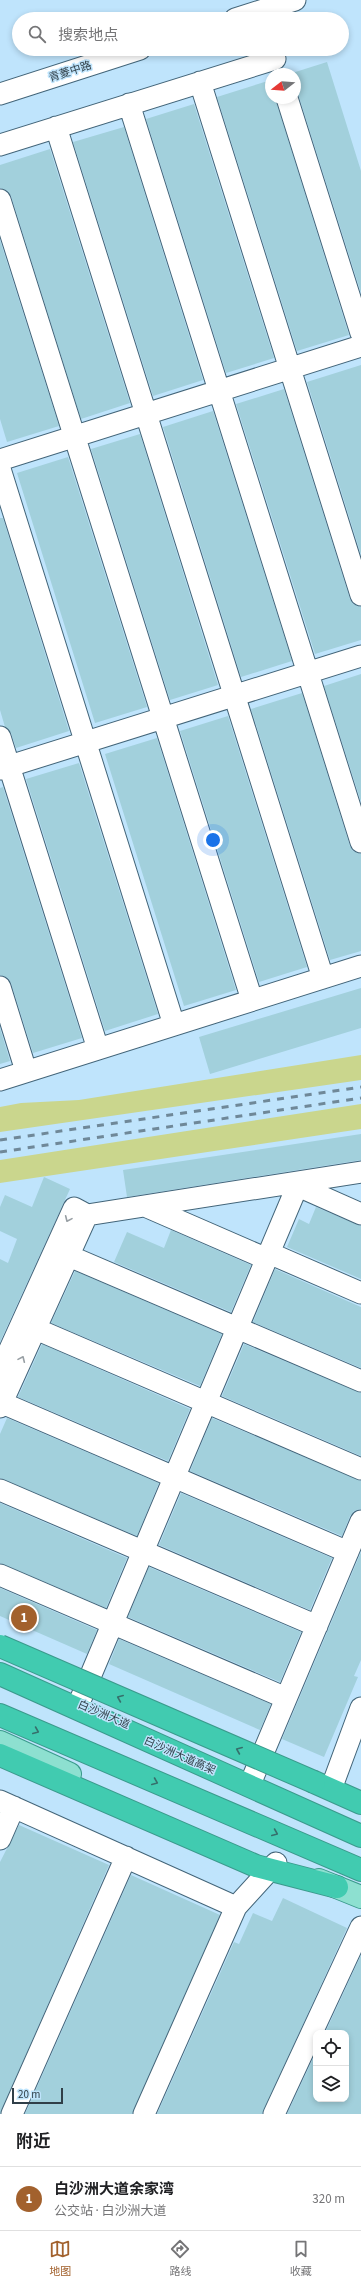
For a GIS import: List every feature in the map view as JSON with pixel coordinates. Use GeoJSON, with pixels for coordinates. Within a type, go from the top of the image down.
{"type":"FeatureCollection","features":[{"type":"Feature","properties":{"kind":"highway"},"geometry":{"type":"LineString","coordinates":[[0,1646],[323,1786],[361,1804]]}},
{"type":"Feature","properties":{"kind":"highway","name":"白沙洲大道高架"},"geometry":{"type":"LineString","coordinates":[[0,1674],[361,1836]]}},
{"type":"Feature","properties":{"kind":"highway"},"geometry":{"type":"LineString","coordinates":[[0,1715],[361,1870]]}},
{"type":"Feature","properties":{"kind":"highway"},"geometry":{"type":"LineString","coordinates":[[0,1755],[267,1866],[337,1887]]}},
{"type":"Feature","properties":{"kind":"main road","name":"白沙洲大道"},"geometry":{"type":"LineString","coordinates":[[0,1668],[253,1777],[361,1826]]}},
{"type":"Feature","properties":{"kind":"main road"},"geometry":{"type":"LineString","coordinates":[[0,1742],[181,1824],[267,1866]]}},
{"type":"Feature","properties":{"kind":"main road"},"geometry":{"type":"LineString","coordinates":[[337,1887],[361,1897]]}},
{"type":"Feature","properties":{"kind":"street"},"geometry":{"type":"LineString","coordinates":[[268,12],[295,0]]}},
{"type":"Feature","properties":{"kind":"street","name":"青菱中路"},"geometry":{"type":"LineString","coordinates":[[0,94],[118,56]]}},
{"type":"Feature","properties":{"kind":"street"},"geometry":{"type":"LineString","coordinates":[[0,145],[200,82],[276,61]]}},
{"type":"Feature","properties":{"kind":"street"},"geometry":{"type":"LineString","coordinates":[[200,82],[361,595]]}},
{"type":"Feature","properties":{"kind":"street"},"geometry":{"type":"LineString","coordinates":[[129,104],[361,842]]}},
{"type":"Feature","properties":{"kind":"street"},"geometry":{"type":"LineString","coordinates":[[289,104],[361,333]]}},
{"type":"Feature","properties":{"kind":"street"},"geometry":{"type":"LineString","coordinates":[[56,127],[323,978]]}},
{"type":"Feature","properties":{"kind":"street"},"geometry":{"type":"LineString","coordinates":[[0,200],[252,1000]]}},
{"type":"Feature","properties":{"kind":"street"},"geometry":{"type":"LineString","coordinates":[[0,460],[361,346]]}},
{"type":"Feature","properties":{"kind":"street"},"geometry":{"type":"LineString","coordinates":[[0,469],[174,1024]]}},
{"type":"Feature","properties":{"kind":"street"},"geometry":{"type":"LineString","coordinates":[[5,768],[361,656]]}},
{"type":"Feature","properties":{"kind":"street"},"geometry":{"type":"LineString","coordinates":[[0,737],[5,768],[98,1049]]}},
{"type":"Feature","properties":{"kind":"street"},"geometry":{"type":"LineString","coordinates":[[0,1080],[361,966]]}},
{"type":"Feature","properties":{"kind":"street"},"geometry":{"type":"LineString","coordinates":[[0,987],[26,1071]]}},
{"type":"Feature","properties":{"kind":"street"},"geometry":{"type":"LineString","coordinates":[[348,1552],[175,1477],[2,1392],[28,1326],[62,1253],[74,1208],[87,1215],[299,1184],[361,1172]]}},
{"type":"Feature","properties":{"kind":"street"},"geometry":{"type":"LineString","coordinates":[[299,1184],[361,1214]]}},
{"type":"Feature","properties":{"kind":"street"},"geometry":{"type":"LineString","coordinates":[[79,1703],[299,1184]]}},
{"type":"Feature","properties":{"kind":"street"},"geometry":{"type":"LineString","coordinates":[[145,1206],[361,1293]]}},
{"type":"Feature","properties":{"kind":"street"},"geometry":{"type":"LineString","coordinates":[[62,1253],[361,1382]]}},
{"type":"Feature","properties":{"kind":"street"},"geometry":{"type":"LineString","coordinates":[[28,1326],[361,1469]]}},
{"type":"Feature","properties":{"kind":"street"},"geometry":{"type":"LineString","coordinates":[[0,1490],[317,1626]]}},
{"type":"Feature","properties":{"kind":"street"},"geometry":{"type":"LineString","coordinates":[[253,1777],[361,1521]]}},
{"type":"Feature","properties":{"kind":"street"},"geometry":{"type":"LineString","coordinates":[[0,1575],[286,1698]]}},
{"type":"Feature","properties":{"kind":"street"},"geometry":{"type":"LineString","coordinates":[[323,1786],[360,1714]]}},
{"type":"Feature","properties":{"kind":"street"},"geometry":{"type":"LineString","coordinates":[[0,1838],[7,1804],[236,1907]]}},
{"type":"Feature","properties":{"kind":"street"},"geometry":{"type":"LineString","coordinates":[[12,2114],[126,1857]]}},
{"type":"Feature","properties":{"kind":"street"},"geometry":{"type":"LineString","coordinates":[[144,2114],[236,1907],[267,1866]]}},
{"type":"Feature","properties":{"kind":"street"},"geometry":{"type":"LineString","coordinates":[[274,2114],[361,1928]]}},
{"type":"Feature","properties":{"kind":"green space"},"geometry":{"type":"Polygon","coordinates":[[[361,1055],[361,1080],[0,1132],[0,1107],[21,1103],[79,1100],[361,1055]]]}},
{"type":"Feature","properties":{"kind":"green space"},"geometry":{"type":"Polygon","coordinates":[[[361,1104],[361,1129],[0,1183],[0,1160],[361,1104]]]}},
{"type":"Feature","properties":{"kind":"building"},"geometry":{"type":"Polygon","coordinates":[[[327,62],[361,171],[361,293],[301,103],[301,70],[327,62]]]}},
{"type":"Feature","properties":{"kind":"building"},"geometry":{"type":"Polygon","coordinates":[[[265,82],[265,104],[277,104],[349,335],[297,351],[217,97],[265,82]]]}},
{"type":"Feature","properties":{"kind":"building"},"geometry":{"type":"Polygon","coordinates":[[[194,104],[274,358],[226,373],[146,119],[194,104]]]}},
{"type":"Feature","properties":{"kind":"building"},"geometry":{"type":"Polygon","coordinates":[[[124,127],[203,380],[153,396],[73,142],[124,127]]]}},
{"type":"Feature","properties":{"kind":"building"},"geometry":{"type":"Polygon","coordinates":[[[50,149],[130,403],[81,419],[11,196],[8,191],[0,188],[0,165],[50,149]]]}},
{"type":"Feature","properties":{"kind":"building"},"geometry":{"type":"Polygon","coordinates":[[[0,240],[59,426],[7,442],[0,419],[0,240]]]}},
{"type":"Feature","properties":{"kind":"building"},"geometry":{"type":"Polygon","coordinates":[[[361,365],[361,555],[307,382],[361,365]]]}},
{"type":"Feature","properties":{"kind":"building"},"geometry":{"type":"Polygon","coordinates":[[[284,389],[350,599],[353,604],[361,607],[361,640],[315,654],[236,404],[284,389]]]}},
{"type":"Feature","properties":{"kind":"building"},"geometry":{"type":"Polygon","coordinates":[[[213,411],[292,661],[241,677],[163,427],[213,411]]]}},
{"type":"Feature","properties":{"kind":"building"},"geometry":{"type":"Polygon","coordinates":[[[140,434],[218,685],[170,700],[91,449],[140,434]]]}},
{"type":"Feature","properties":{"kind":"building"},"geometry":{"type":"Polygon","coordinates":[[[68,457],[147,707],[95,723],[17,473],[68,457]]]}},
{"type":"Feature","properties":{"kind":"building"},"geometry":{"type":"Polygon","coordinates":[[[0,518],[3,518],[69,731],[16,748],[11,733],[5,727],[0,710],[0,518]]]}},
{"type":"Feature","properties":{"kind":"building"},"geometry":{"type":"Polygon","coordinates":[[[361,674],[361,802],[324,686],[361,674]]]}},
{"type":"Feature","properties":{"kind":"building"},"geometry":{"type":"Polygon","coordinates":[[[302,693],[350,846],[353,851],[361,854],[361,951],[330,960],[251,709],[302,693]]]}},
{"type":"Feature","properties":{"kind":"building"},"geometry":{"type":"Polygon","coordinates":[[[228,716],[307,967],[259,982],[180,731],[228,716]]]}},
{"type":"Feature","properties":{"kind":"building"},"geometry":{"type":"Polygon","coordinates":[[[157,738],[236,990],[184,1006],[105,754],[157,738]]]}},
{"type":"Feature","properties":{"kind":"building"},"geometry":{"type":"Polygon","coordinates":[[[79,763],[158,1014],[105,1031],[26,779],[79,763]]]}},
{"type":"Feature","properties":{"kind":"building"},"geometry":{"type":"Polygon","coordinates":[[[3,787],[82,1038],[33,1053],[11,983],[8,978],[0,975],[0,788],[3,787]]]}},
{"type":"Feature","properties":{"kind":"building"},"geometry":{"type":"Polygon","coordinates":[[[361,988],[361,1028],[210,1074],[199,1037],[361,988]]]}},
{"type":"Feature","properties":{"kind":"building"},"geometry":{"type":"Polygon","coordinates":[[[0,1028],[10,1061],[0,1064],[0,1028]]]}},
{"type":"Feature","properties":{"kind":"building"},"geometry":{"type":"Polygon","coordinates":[[[361,1134],[361,1160],[127,1197],[123,1170],[361,1134]]]}},
{"type":"Feature","properties":{"kind":"building"},"geometry":{"type":"Polygon","coordinates":[[[44,1177],[70,1189],[0,1342],[0,1259],[8,1263],[17,1239],[0,1231],[0,1207],[5,1195],[32,1207],[44,1177]]]}},
{"type":"Feature","properties":{"kind":"building"},"geometry":{"type":"Polygon","coordinates":[[[316,1207],[361,1226],[361,1279],[287,1247],[299,1219],[309,1224],[316,1207]]]}},
{"type":"Feature","properties":{"kind":"building"},"geometry":{"type":"Polygon","coordinates":[[[171,1230],[251,1265],[231,1312],[114,1262],[127,1232],[164,1248],[171,1230]]]}},
{"type":"Feature","properties":{"kind":"building"},"geometry":{"type":"Polygon","coordinates":[[[275,1269],[361,1307],[361,1368],[253,1322],[275,1269]]]}},
{"type":"Feature","properties":{"kind":"building"},"geometry":{"type":"Polygon","coordinates":[[[75,1271],[222,1334],[200,1386],[51,1323],[75,1271]]]}},
{"type":"Feature","properties":{"kind":"building"},"geometry":{"type":"Polygon","coordinates":[[[42,1344],[190,1409],[168,1461],[18,1397],[42,1344]]]}},
{"type":"Feature","properties":{"kind":"building"},"geometry":{"type":"Polygon","coordinates":[[[244,1344],[361,1393],[361,1456],[222,1396],[244,1344]]]}},
{"type":"Feature","properties":{"kind":"building"},"geometry":{"type":"Polygon","coordinates":[[[7,1418],[159,1483],[137,1536],[0,1478],[0,1434],[7,1418]]]}},
{"type":"Feature","properties":{"kind":"building"},"geometry":{"type":"Polygon","coordinates":[[[212,1418],[361,1481],[361,1509],[354,1511],[350,1516],[342,1536],[190,1471],[212,1418]]]}},
{"type":"Feature","properties":{"kind":"building"},"geometry":{"type":"Polygon","coordinates":[[[181,1493],[332,1558],[310,1610],[159,1545],[181,1493]]]}},
{"type":"Feature","properties":{"kind":"building"},"geometry":{"type":"Polygon","coordinates":[[[0,1503],[127,1558],[106,1608],[0,1563],[0,1503]]]}},
{"type":"Feature","properties":{"kind":"building"},"geometry":{"type":"Polygon","coordinates":[[[361,1552],[361,1660],[354,1676],[358,1677],[324,1757],[282,1739],[361,1552]]]}},
{"type":"Feature","properties":{"kind":"building"},"geometry":{"type":"Polygon","coordinates":[[[149,1567],[301,1632],[280,1682],[128,1617],[149,1567]]]}},
{"type":"Feature","properties":{"kind":"building"},"geometry":{"type":"Polygon","coordinates":[[[0,1588],[97,1630],[87,1654],[0,1616],[0,1588]]]}},
{"type":"Feature","properties":{"kind":"building"},"geometry":{"type":"Polygon","coordinates":[[[119,1639],[271,1704],[260,1730],[109,1664],[119,1639]]]}},
{"type":"Feature","properties":{"kind":"building"},"geometry":{"type":"Polygon","coordinates":[[[19,1825],[109,1865],[0,2114],[0,1862],[19,1825]]]}},
{"type":"Feature","properties":{"kind":"building"},"geometry":{"type":"Polygon","coordinates":[[[131,1875],[220,1915],[132,2114],[25,2114],[131,1875]]]}},
{"type":"Feature","properties":{"kind":"building"},"geometry":{"type":"Polygon","coordinates":[[[283,1898],[347,1928],[262,2114],[157,2114],[234,1942],[239,1944],[253,1913],[272,1921],[283,1898]]]}},
{"type":"Feature","properties":{"kind":"building"},"geometry":{"type":"Polygon","coordinates":[[[361,1955],[361,2114],[287,2114],[313,2058],[313,2102],[349,2102],[349,2030],[326,2030],[361,1955]]]}},
{"type":"Feature","properties":{"kind":"railway"},"geometry":{"type":"LineString","coordinates":[[0,1140],[361,1087]]}},
{"type":"Feature","properties":{"kind":"railway"},"geometry":{"type":"LineString","coordinates":[[0,1152],[361,1098]]}},
{"type":"Feature","properties":{"kind":"place","name":"白沙洲大道余家湾"},"geometry":{"type":"Point","coordinates":[24,1618]}}]}
